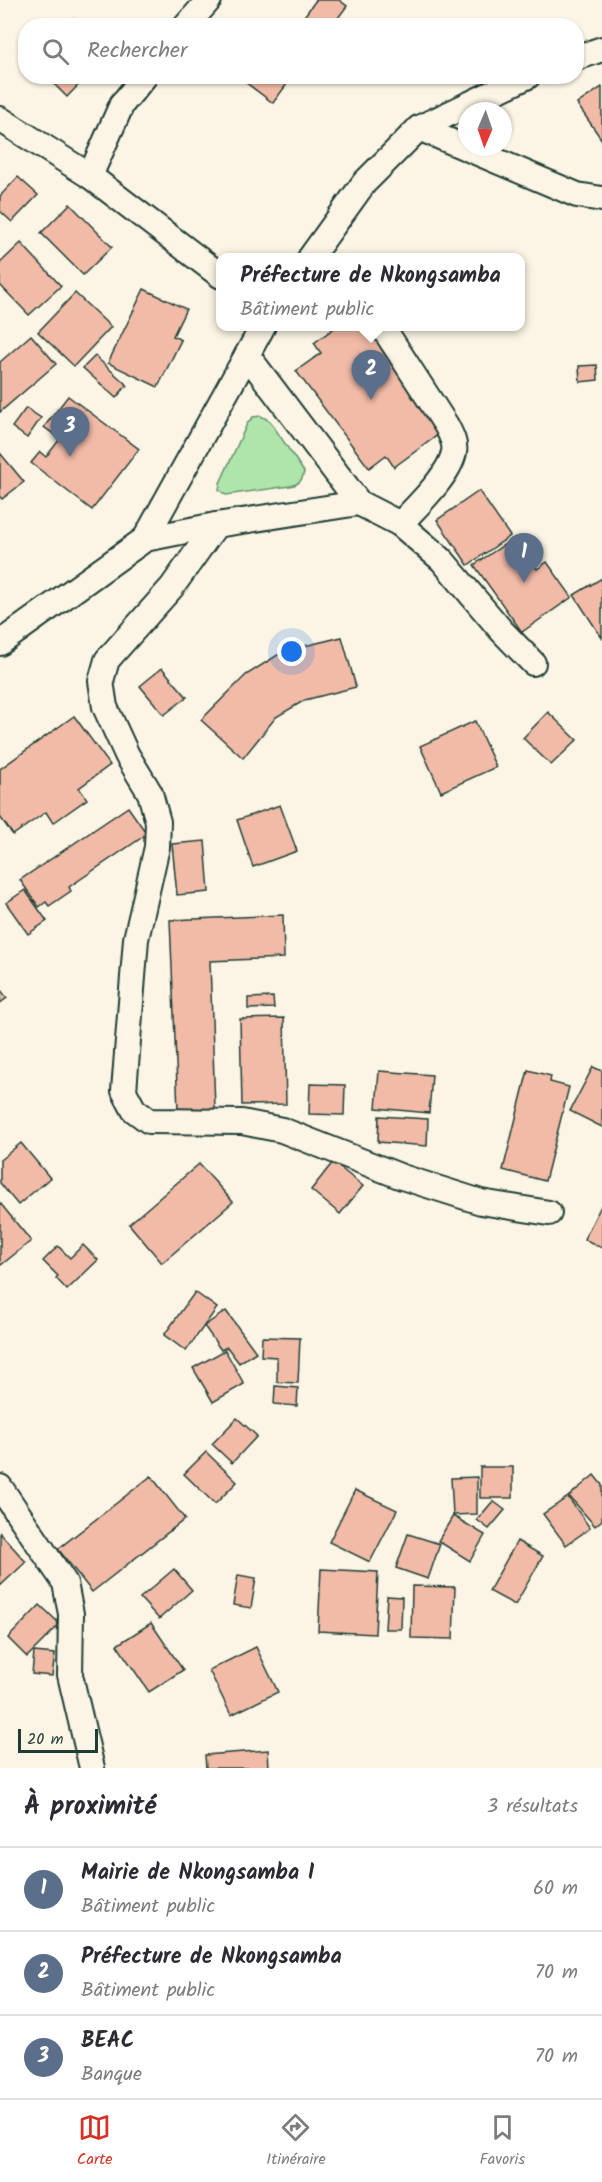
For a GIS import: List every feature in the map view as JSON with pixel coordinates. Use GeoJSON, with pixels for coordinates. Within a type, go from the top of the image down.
{"type":"FeatureCollection","features":[{"type":"Feature","properties":{"kind":"street"},"geometry":{"type":"LineString","coordinates":[[193,18],[209,0]]}},
{"type":"Feature","properties":{"kind":"street"},"geometry":{"type":"LineString","coordinates":[[584,55],[602,49]]}},
{"type":"Feature","properties":{"kind":"street"},"geometry":{"type":"LineString","coordinates":[[90,176],[122,104],[138,84]]}},
{"type":"Feature","properties":{"kind":"street"},"geometry":{"type":"LineString","coordinates":[[321,252],[364,183],[419,128],[511,84]]}},
{"type":"Feature","properties":{"kind":"street"},"geometry":{"type":"LineString","coordinates":[[0,119],[90,176],[216,272]]}},
{"type":"Feature","properties":{"kind":"street"},"geometry":{"type":"LineString","coordinates":[[419,128],[577,195],[602,199]]}},
{"type":"Feature","properties":{"kind":"street"},"geometry":{"type":"LineString","coordinates":[[145,539],[261,331]]}},
{"type":"Feature","properties":{"kind":"street"},"geometry":{"type":"LineString","coordinates":[[385,331],[446,425],[453,438],[455,452],[442,476],[400,524]]}},
{"type":"Feature","properties":{"kind":"street"},"geometry":{"type":"LineString","coordinates":[[247,355],[359,503],[400,524],[442,560],[501,630],[533,663]]}},
{"type":"Feature","properties":{"kind":"street"},"geometry":{"type":"LineString","coordinates":[[0,643],[145,539],[216,525],[359,503]]}},
{"type":"Feature","properties":{"kind":"street"},"geometry":{"type":"LineString","coordinates":[[216,525],[172,587],[107,660],[101,681],[105,707],[127,755],[150,793],[158,822],[157,847],[136,939],[124,1091],[134,1110],[149,1120],[242,1122],[282,1130],[402,1177],[481,1202],[549,1213]]}},
{"type":"Feature","properties":{"kind":"street"},"geometry":{"type":"LineString","coordinates":[[0,1487],[64,1583],[71,1614],[70,1674],[92,1768]]}},
{"type":"Feature","properties":{"kind":"green space"},"geometry":{"type":"Polygon","coordinates":[[[261,416],[270,421],[304,472],[302,478],[300,482],[290,486],[226,495],[219,490],[220,483],[247,424],[253,417],[261,416]]]}},
{"type":"Feature","properties":{"kind":"building"},"geometry":{"type":"Polygon","coordinates":[[[316,0],[339,0],[347,6],[338,18],[303,18],[316,0]]]}},
{"type":"Feature","properties":{"kind":"building"},"geometry":{"type":"Polygon","coordinates":[[[54,84],[79,84],[67,97],[54,84]]]}},
{"type":"Feature","properties":{"kind":"building"},"geometry":{"type":"Polygon","coordinates":[[[248,84],[287,84],[273,103],[248,84]]]}},
{"type":"Feature","properties":{"kind":"building"},"geometry":{"type":"Polygon","coordinates":[[[602,87],[602,140],[577,104],[602,87]]]}},
{"type":"Feature","properties":{"kind":"building"},"geometry":{"type":"Polygon","coordinates":[[[18,177],[38,195],[12,222],[0,211],[0,196],[18,177]]]}},
{"type":"Feature","properties":{"kind":"building"},"geometry":{"type":"Polygon","coordinates":[[[70,204],[112,247],[83,275],[41,233],[70,204]]]}},
{"type":"Feature","properties":{"kind":"building"},"geometry":{"type":"Polygon","coordinates":[[[21,243],[61,286],[29,315],[0,285],[0,263],[21,243]]]}},
{"type":"Feature","properties":{"kind":"building"},"geometry":{"type":"Polygon","coordinates":[[[144,289],[186,309],[173,336],[181,340],[158,387],[108,363],[144,289]]]}},
{"type":"Feature","properties":{"kind":"building"},"geometry":{"type":"Polygon","coordinates":[[[75,293],[111,327],[74,366],[38,332],[75,293]]]}},
{"type":"Feature","properties":{"kind":"building"},"geometry":{"type":"Polygon","coordinates":[[[330,331],[373,331],[446,429],[394,467],[386,455],[369,468],[296,371],[321,353],[314,343],[330,331]]]}},
{"type":"Feature","properties":{"kind":"building"},"geometry":{"type":"Polygon","coordinates":[[[31,335],[56,364],[0,412],[0,362],[31,335]]]}},
{"type":"Feature","properties":{"kind":"building"},"geometry":{"type":"Polygon","coordinates":[[[95,356],[127,385],[116,398],[83,368],[95,356]]]}},
{"type":"Feature","properties":{"kind":"building"},"geometry":{"type":"Polygon","coordinates":[[[597,365],[598,380],[580,382],[579,366],[597,365]]]}},
{"type":"Feature","properties":{"kind":"building"},"geometry":{"type":"Polygon","coordinates":[[[68,396],[139,449],[92,510],[31,463],[40,452],[46,457],[60,439],[44,427],[68,396]]]}},
{"type":"Feature","properties":{"kind":"building"},"geometry":{"type":"Polygon","coordinates":[[[26,408],[41,418],[27,438],[12,427],[26,408]]]}},
{"type":"Feature","properties":{"kind":"building"},"geometry":{"type":"Polygon","coordinates":[[[0,453],[24,482],[2,499],[0,497],[0,453]]]}},
{"type":"Feature","properties":{"kind":"building"},"geometry":{"type":"Polygon","coordinates":[[[479,491],[510,536],[468,565],[437,520],[479,491]]]}},
{"type":"Feature","properties":{"kind":"building"},"geometry":{"type":"Polygon","coordinates":[[[514,538],[537,569],[547,562],[572,597],[522,632],[474,565],[514,538]]]}},
{"type":"Feature","properties":{"kind":"building"},"geometry":{"type":"Polygon","coordinates":[[[602,578],[602,638],[574,595],[602,578]]]}},
{"type":"Feature","properties":{"kind":"building"},"geometry":{"type":"Polygon","coordinates":[[[342,637],[356,687],[305,700],[276,717],[243,758],[201,720],[246,675],[284,651],[342,637]]]}},
{"type":"Feature","properties":{"kind":"building"},"geometry":{"type":"Polygon","coordinates":[[[162,668],[187,697],[164,715],[140,686],[162,668]]]}},
{"type":"Feature","properties":{"kind":"building"},"geometry":{"type":"Polygon","coordinates":[[[548,712],[577,740],[551,765],[523,738],[548,712]]]}},
{"type":"Feature","properties":{"kind":"building"},"geometry":{"type":"Polygon","coordinates":[[[74,716],[110,765],[79,788],[87,799],[53,823],[46,812],[13,835],[0,817],[0,769],[74,716]]]}},
{"type":"Feature","properties":{"kind":"building"},"geometry":{"type":"Polygon","coordinates":[[[475,721],[496,767],[441,792],[420,746],[475,721]]]}},
{"type":"Feature","properties":{"kind":"building"},"geometry":{"type":"Polygon","coordinates":[[[280,805],[297,851],[253,867],[237,820],[280,805]]]}},
{"type":"Feature","properties":{"kind":"building"},"geometry":{"type":"Polygon","coordinates":[[[128,807],[147,834],[69,887],[71,891],[49,906],[46,902],[39,907],[20,880],[128,807]]]}},
{"type":"Feature","properties":{"kind":"building"},"geometry":{"type":"Polygon","coordinates":[[[205,841],[209,892],[177,895],[172,844],[205,841]]]}},
{"type":"Feature","properties":{"kind":"building"},"geometry":{"type":"Polygon","coordinates":[[[25,890],[47,921],[28,934],[6,903],[25,890]]]}},
{"type":"Feature","properties":{"kind":"building"},"geometry":{"type":"Polygon","coordinates":[[[283,915],[284,958],[210,961],[215,1109],[178,1110],[170,920],[283,915]]]}},
{"type":"Feature","properties":{"kind":"building"},"geometry":{"type":"Polygon","coordinates":[[[0,989],[7,998],[0,1003],[0,989]]]}},
{"type":"Feature","properties":{"kind":"building"},"geometry":{"type":"Polygon","coordinates":[[[273,997],[274,1008],[248,1009],[248,998],[273,997]]]}},
{"type":"Feature","properties":{"kind":"building"},"geometry":{"type":"Polygon","coordinates":[[[284,1018],[286,1104],[242,1105],[240,1019],[284,1018]]]}},
{"type":"Feature","properties":{"kind":"building"},"geometry":{"type":"Polygon","coordinates":[[[593,1067],[602,1071],[602,1127],[570,1111],[593,1067]]]}},
{"type":"Feature","properties":{"kind":"building"},"geometry":{"type":"Polygon","coordinates":[[[528,1070],[551,1076],[550,1082],[569,1087],[545,1181],[503,1170],[528,1070]]]}},
{"type":"Feature","properties":{"kind":"building"},"geometry":{"type":"Polygon","coordinates":[[[379,1071],[432,1075],[429,1113],[376,1108],[379,1071]]]}},
{"type":"Feature","properties":{"kind":"building"},"geometry":{"type":"Polygon","coordinates":[[[310,1084],[345,1085],[344,1115],[309,1114],[310,1084]]]}},
{"type":"Feature","properties":{"kind":"building"},"geometry":{"type":"Polygon","coordinates":[[[379,1116],[428,1119],[427,1146],[378,1142],[379,1116]]]}},
{"type":"Feature","properties":{"kind":"building"},"geometry":{"type":"Polygon","coordinates":[[[21,1143],[50,1178],[18,1205],[0,1183],[0,1160],[21,1143]]]}},
{"type":"Feature","properties":{"kind":"building"},"geometry":{"type":"Polygon","coordinates":[[[333,1162],[363,1186],[340,1214],[311,1190],[333,1162]]]}},
{"type":"Feature","properties":{"kind":"building"},"geometry":{"type":"Polygon","coordinates":[[[199,1164],[233,1202],[162,1263],[129,1224],[199,1164]]]}},
{"type":"Feature","properties":{"kind":"building"},"geometry":{"type":"Polygon","coordinates":[[[0,1203],[31,1241],[1,1265],[0,1264],[0,1203]]]}},
{"type":"Feature","properties":{"kind":"building"},"geometry":{"type":"Polygon","coordinates":[[[602,1204],[602,1248],[584,1239],[602,1204]]]}},
{"type":"Feature","properties":{"kind":"building"},"geometry":{"type":"Polygon","coordinates":[[[83,1245],[98,1260],[67,1290],[56,1278],[58,1276],[43,1261],[58,1246],[70,1258],[83,1245]]]}},
{"type":"Feature","properties":{"kind":"building"},"geometry":{"type":"Polygon","coordinates":[[[195,1292],[217,1308],[186,1351],[164,1335],[195,1292]]]}},
{"type":"Feature","properties":{"kind":"building"},"geometry":{"type":"Polygon","coordinates":[[[226,1311],[256,1352],[239,1363],[227,1347],[221,1350],[204,1326],[226,1311]]]}},
{"type":"Feature","properties":{"kind":"building"},"geometry":{"type":"Polygon","coordinates":[[[262,1337],[300,1338],[298,1383],[277,1382],[277,1357],[261,1356],[262,1337]]]}},
{"type":"Feature","properties":{"kind":"building"},"geometry":{"type":"Polygon","coordinates":[[[225,1350],[244,1384],[213,1402],[193,1368],[225,1350]]]}},
{"type":"Feature","properties":{"kind":"building"},"geometry":{"type":"Polygon","coordinates":[[[275,1386],[298,1388],[297,1406],[274,1404],[275,1386]]]}},
{"type":"Feature","properties":{"kind":"building"},"geometry":{"type":"Polygon","coordinates":[[[237,1418],[257,1436],[232,1463],[212,1444],[237,1418]]]}},
{"type":"Feature","properties":{"kind":"building"},"geometry":{"type":"Polygon","coordinates":[[[206,1452],[237,1482],[215,1504],[184,1474],[206,1452]]]}},
{"type":"Feature","properties":{"kind":"building"},"geometry":{"type":"Polygon","coordinates":[[[480,1467],[513,1467],[513,1498],[480,1498],[480,1467]]]}},
{"type":"Feature","properties":{"kind":"building"},"geometry":{"type":"Polygon","coordinates":[[[594,1475],[602,1485],[602,1520],[595,1526],[569,1496],[594,1475]]]}},
{"type":"Feature","properties":{"kind":"building"},"geometry":{"type":"Polygon","coordinates":[[[151,1476],[185,1519],[92,1592],[58,1549],[151,1476]]]}},
{"type":"Feature","properties":{"kind":"building"},"geometry":{"type":"Polygon","coordinates":[[[477,1477],[477,1514],[453,1515],[451,1478],[477,1477]]]}},
{"type":"Feature","properties":{"kind":"building"},"geometry":{"type":"Polygon","coordinates":[[[355,1490],[397,1510],[370,1562],[329,1542],[355,1490]]]}},
{"type":"Feature","properties":{"kind":"building"},"geometry":{"type":"Polygon","coordinates":[[[568,1497],[590,1528],[566,1545],[543,1514],[568,1497]]]}},
{"type":"Feature","properties":{"kind":"building"},"geometry":{"type":"Polygon","coordinates":[[[493,1501],[505,1510],[489,1529],[477,1520],[493,1501]]]}},
{"type":"Feature","properties":{"kind":"building"},"geometry":{"type":"Polygon","coordinates":[[[453,1516],[485,1535],[470,1561],[438,1541],[453,1516]]]}},
{"type":"Feature","properties":{"kind":"building"},"geometry":{"type":"Polygon","coordinates":[[[0,1533],[26,1562],[0,1586],[0,1533]]]}},
{"type":"Feature","properties":{"kind":"building"},"geometry":{"type":"Polygon","coordinates":[[[408,1534],[440,1544],[428,1579],[396,1568],[408,1534]]]}},
{"type":"Feature","properties":{"kind":"building"},"geometry":{"type":"Polygon","coordinates":[[[517,1541],[543,1556],[515,1605],[489,1591],[517,1541]]]}},
{"type":"Feature","properties":{"kind":"building"},"geometry":{"type":"Polygon","coordinates":[[[174,1569],[192,1590],[159,1619],[140,1598],[174,1569]]]}},
{"type":"Feature","properties":{"kind":"building"},"geometry":{"type":"Polygon","coordinates":[[[321,1569],[378,1572],[375,1634],[318,1631],[321,1569]]]}},
{"type":"Feature","properties":{"kind":"building"},"geometry":{"type":"Polygon","coordinates":[[[238,1575],[256,1578],[251,1608],[233,1605],[238,1575]]]}},
{"type":"Feature","properties":{"kind":"building"},"geometry":{"type":"Polygon","coordinates":[[[412,1586],[455,1587],[453,1639],[411,1638],[412,1586]]]}},
{"type":"Feature","properties":{"kind":"building"},"geometry":{"type":"Polygon","coordinates":[[[387,1596],[402,1597],[401,1629],[385,1629],[387,1596]]]}},
{"type":"Feature","properties":{"kind":"building"},"geometry":{"type":"Polygon","coordinates":[[[40,1605],[60,1624],[27,1657],[8,1638],[40,1605]]]}},
{"type":"Feature","properties":{"kind":"building"},"geometry":{"type":"Polygon","coordinates":[[[151,1623],[183,1670],[149,1692],[117,1645],[151,1623]]]}},
{"type":"Feature","properties":{"kind":"building"},"geometry":{"type":"Polygon","coordinates":[[[256,1647],[278,1692],[231,1715],[209,1670],[256,1647]]]}},
{"type":"Feature","properties":{"kind":"building"},"geometry":{"type":"Polygon","coordinates":[[[34,1652],[55,1654],[52,1676],[32,1674],[34,1652]]]}},
{"type":"Feature","properties":{"kind":"building"},"geometry":{"type":"Polygon","coordinates":[[[268,1750],[269,1768],[206,1768],[205,1755],[268,1750]]]}},
{"type":"Feature","properties":{"kind":"place","name":"Préfecture de Nkongsamba"},"geometry":{"type":"Point","coordinates":[371,400]}},
{"type":"Feature","properties":{"kind":"place","name":"BEAC"},"geometry":{"type":"Point","coordinates":[70,457]}},
{"type":"Feature","properties":{"kind":"place","name":"Mairie de Nkongsamba I"},"geometry":{"type":"Point","coordinates":[524,583]}}]}
